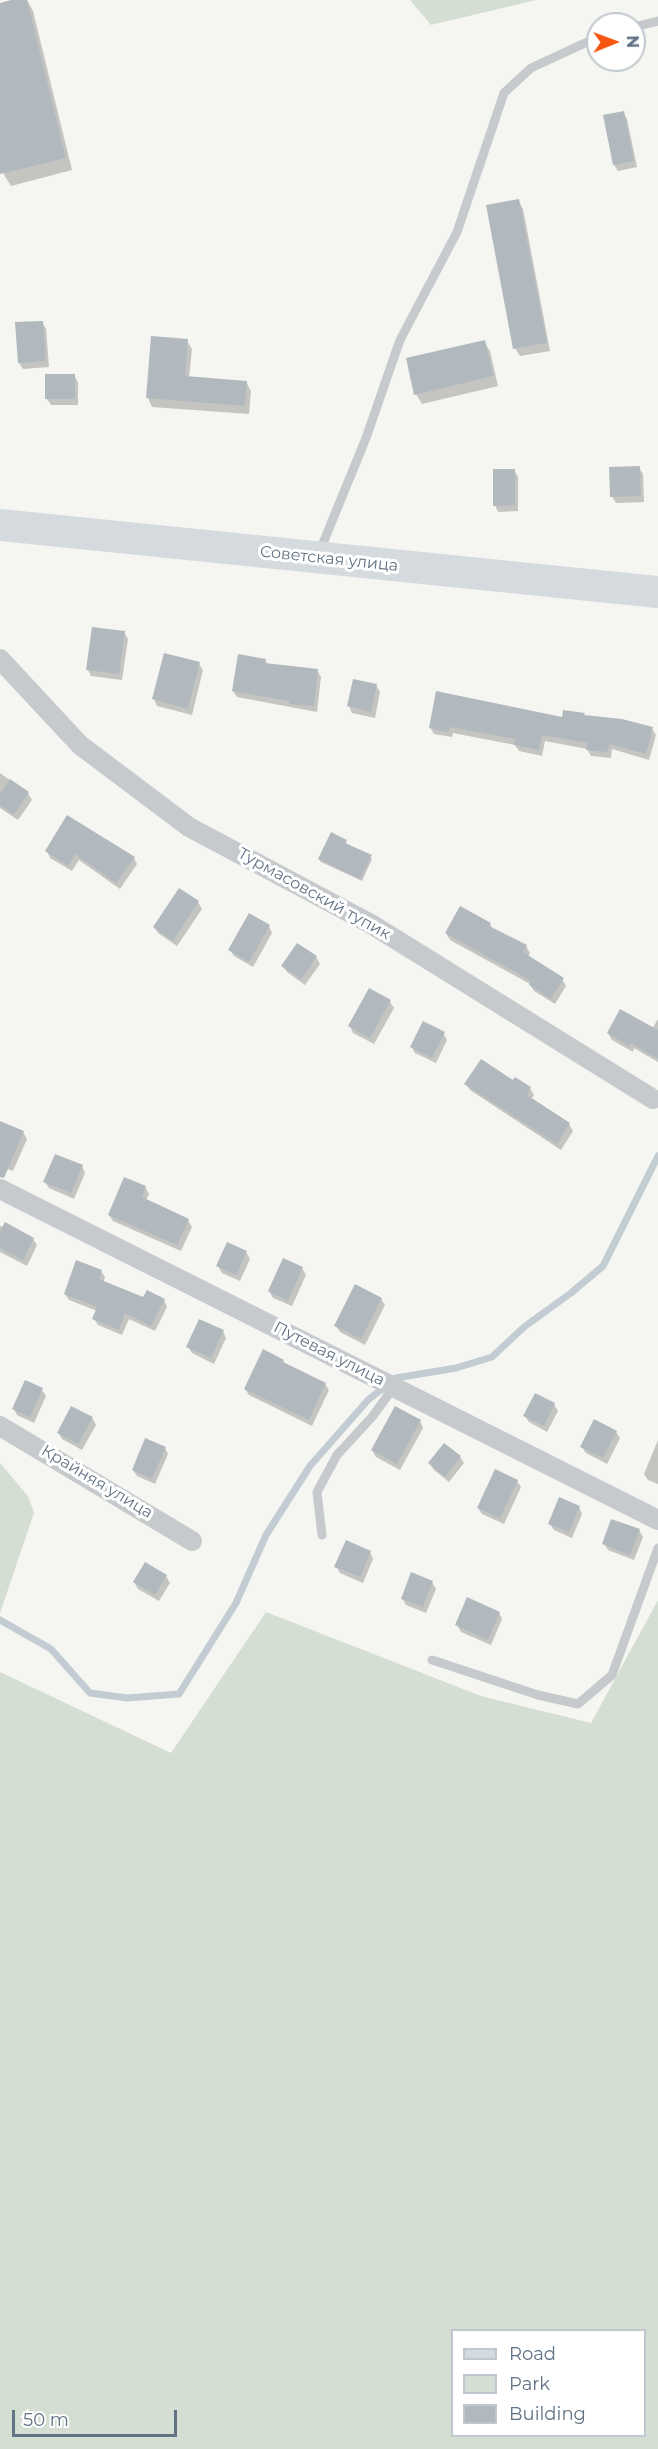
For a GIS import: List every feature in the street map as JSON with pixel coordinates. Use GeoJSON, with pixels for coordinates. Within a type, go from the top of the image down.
{"type":"FeatureCollection","features":[{"type":"Feature","properties":{"kind":"main road","name":"Советская улица"},"geometry":{"type":"LineString","coordinates":[[0,525],[658,592]]}},
{"type":"Feature","properties":{"kind":"street","name":"Турмасовский тупик"},"geometry":{"type":"LineString","coordinates":[[0,659],[80,745],[189,827],[371,924],[653,1099]]}},
{"type":"Feature","properties":{"kind":"street","name":"Путевая улица"},"geometry":{"type":"LineString","coordinates":[[0,1189],[658,1520]]}},
{"type":"Feature","properties":{"kind":"street","name":"Крайняя улица"},"geometry":{"type":"LineString","coordinates":[[0,1426],[44,1450],[192,1541]]}},
{"type":"Feature","properties":{"kind":"lane"},"geometry":{"type":"LineString","coordinates":[[317,558],[366,438],[400,340],[457,232],[504,93],[531,68],[586,43]]}},
{"type":"Feature","properties":{"kind":"lane"},"geometry":{"type":"LineString","coordinates":[[322,1535],[317,1492],[337,1455],[372,1417],[386,1383]]}},
{"type":"Feature","properties":{"kind":"lane"},"geometry":{"type":"LineString","coordinates":[[432,1660],[538,1695],[578,1704],[612,1675],[658,1548]]}},
{"type":"Feature","properties":{"kind":"green space"},"geometry":{"type":"Polygon","coordinates":[[[410,0],[536,0],[431,25],[410,0]]]}},
{"type":"Feature","properties":{"kind":"green space"},"geometry":{"type":"Polygon","coordinates":[[[0,1463],[28,1496],[34,1513],[0,1613],[0,1463]]]}},
{"type":"Feature","properties":{"kind":"green space"},"geometry":{"type":"Polygon","coordinates":[[[658,1600],[658,2449],[0,2449],[0,1672],[171,1753],[266,1612],[481,1696],[591,1723],[658,1600]]]}},
{"type":"Feature","properties":{"kind":"building"},"geometry":{"type":"Polygon","coordinates":[[[27,0],[66,158],[0,174],[0,3],[27,0]]]}},
{"type":"Feature","properties":{"kind":"building"},"geometry":{"type":"Polygon","coordinates":[[[624,111],[634,161],[613,165],[603,115],[624,111]]]}},
{"type":"Feature","properties":{"kind":"building"},"geometry":{"type":"Polygon","coordinates":[[[519,199],[547,343],[513,349],[486,205],[519,199]]]}},
{"type":"Feature","properties":{"kind":"building"},"geometry":{"type":"Polygon","coordinates":[[[43,321],[46,361],[18,363],[15,322],[43,321]]]}},
{"type":"Feature","properties":{"kind":"building"},"geometry":{"type":"Polygon","coordinates":[[[151,336],[188,339],[185,376],[247,381],[245,406],[146,398],[151,336]]]}},
{"type":"Feature","properties":{"kind":"building"},"geometry":{"type":"Polygon","coordinates":[[[485,340],[493,376],[414,395],[406,358],[485,340]]]}},
{"type":"Feature","properties":{"kind":"building"},"geometry":{"type":"Polygon","coordinates":[[[45,374],[75,374],[75,399],[45,399],[45,374]]]}},
{"type":"Feature","properties":{"kind":"building"},"geometry":{"type":"Polygon","coordinates":[[[640,466],[641,496],[610,497],[609,467],[640,466]]]}},
{"type":"Feature","properties":{"kind":"building"},"geometry":{"type":"Polygon","coordinates":[[[493,469],[515,469],[515,505],[493,506],[493,469]]]}},
{"type":"Feature","properties":{"kind":"building"},"geometry":{"type":"Polygon","coordinates":[[[92,627],[125,631],[119,674],[86,670],[92,627]]]}},
{"type":"Feature","properties":{"kind":"building"},"geometry":{"type":"Polygon","coordinates":[[[164,653],[200,662],[188,709],[152,699],[164,653]]]}},
{"type":"Feature","properties":{"kind":"building"},"geometry":{"type":"Polygon","coordinates":[[[238,654],[266,659],[265,663],[318,669],[314,706],[289,704],[289,701],[232,691],[238,654]]]}},
{"type":"Feature","properties":{"kind":"building"},"geometry":{"type":"Polygon","coordinates":[[[353,679],[377,684],[371,712],[347,706],[353,679]]]}},
{"type":"Feature","properties":{"kind":"building"},"geometry":{"type":"Polygon","coordinates":[[[436,691],[562,717],[563,710],[622,719],[653,727],[646,754],[609,744],[608,752],[586,750],[587,743],[542,735],[539,750],[514,745],[515,739],[450,727],[449,732],[429,728],[436,691]]]}},
{"type":"Feature","properties":{"kind":"building"},"geometry":{"type":"Polygon","coordinates":[[[10,779],[29,792],[14,815],[0,805],[0,794],[10,779]]]}},
{"type":"Feature","properties":{"kind":"building"},"geometry":{"type":"Polygon","coordinates":[[[67,815],[135,857],[116,883],[75,854],[68,866],[45,851],[67,815]]]}},
{"type":"Feature","properties":{"kind":"building"},"geometry":{"type":"Polygon","coordinates":[[[331,832],[347,840],[345,843],[372,855],[360,879],[318,859],[331,832]]]}},
{"type":"Feature","properties":{"kind":"building"},"geometry":{"type":"Polygon","coordinates":[[[179,888],[199,901],[173,941],[153,927],[179,888]]]}},
{"type":"Feature","properties":{"kind":"building"},"geometry":{"type":"Polygon","coordinates":[[[460,906],[491,923],[489,926],[527,945],[523,952],[564,978],[551,999],[529,985],[531,981],[445,933],[460,906]]]}},
{"type":"Feature","properties":{"kind":"building"},"geometry":{"type":"Polygon","coordinates":[[[249,913],[270,925],[249,962],[228,950],[249,913]]]}},
{"type":"Feature","properties":{"kind":"building"},"geometry":{"type":"Polygon","coordinates":[[[297,943],[317,956],[301,979],[281,966],[297,943]]]}},
{"type":"Feature","properties":{"kind":"building"},"geometry":{"type":"Polygon","coordinates":[[[369,988],[391,1000],[370,1038],[348,1026],[369,988]]]}},
{"type":"Feature","properties":{"kind":"building"},"geometry":{"type":"Polygon","coordinates":[[[620,1009],[658,1030],[658,1059],[631,1043],[629,1046],[607,1033],[620,1009]]]}},
{"type":"Feature","properties":{"kind":"building"},"geometry":{"type":"Polygon","coordinates":[[[423,1021],[445,1032],[432,1058],[410,1047],[423,1021]]]}},
{"type":"Feature","properties":{"kind":"building"},"geometry":{"type":"Polygon","coordinates":[[[481,1059],[513,1080],[515,1077],[531,1087],[527,1095],[570,1123],[557,1144],[464,1084],[481,1059]]]}},
{"type":"Feature","properties":{"kind":"building"},"geometry":{"type":"Polygon","coordinates":[[[0,1121],[24,1131],[4,1178],[0,1177],[0,1121]]]}},
{"type":"Feature","properties":{"kind":"building"},"geometry":{"type":"Polygon","coordinates":[[[55,1154],[83,1165],[71,1193],[43,1182],[55,1154]]]}},
{"type":"Feature","properties":{"kind":"building"},"geometry":{"type":"Polygon","coordinates":[[[124,1177],[146,1186],[142,1197],[189,1219],[177,1245],[108,1215],[124,1177]]]}},
{"type":"Feature","properties":{"kind":"building"},"geometry":{"type":"Polygon","coordinates":[[[5,1222],[34,1238],[23,1260],[0,1248],[0,1231],[5,1222]]]}},
{"type":"Feature","properties":{"kind":"building"},"geometry":{"type":"Polygon","coordinates":[[[227,1242],[247,1251],[236,1275],[216,1266],[227,1242]]]}},
{"type":"Feature","properties":{"kind":"building"},"geometry":{"type":"Polygon","coordinates":[[[283,1258],[303,1267],[288,1301],[268,1291],[283,1258]]]}},
{"type":"Feature","properties":{"kind":"building"},"geometry":{"type":"Polygon","coordinates":[[[76,1260],[102,1270],[99,1279],[143,1297],[147,1290],[165,1299],[151,1326],[125,1313],[119,1330],[92,1319],[97,1307],[64,1294],[76,1260]]]}},
{"type":"Feature","properties":{"kind":"building"},"geometry":{"type":"Polygon","coordinates":[[[355,1284],[382,1298],[361,1339],[334,1326],[355,1284]]]}},
{"type":"Feature","properties":{"kind":"building"},"geometry":{"type":"Polygon","coordinates":[[[199,1319],[224,1330],[211,1358],[186,1347],[199,1319]]]}},
{"type":"Feature","properties":{"kind":"building"},"geometry":{"type":"Polygon","coordinates":[[[263,1349],[284,1360],[283,1362],[326,1383],[309,1420],[244,1389],[263,1349]]]}},
{"type":"Feature","properties":{"kind":"building"},"geometry":{"type":"Polygon","coordinates":[[[25,1380],[43,1388],[30,1417],[12,1409],[25,1380]]]}},
{"type":"Feature","properties":{"kind":"building"},"geometry":{"type":"Polygon","coordinates":[[[535,1393],[555,1403],[544,1426],[523,1416],[535,1393]]]}},
{"type":"Feature","properties":{"kind":"building"},"geometry":{"type":"Polygon","coordinates":[[[71,1406],[93,1417],[78,1444],[57,1433],[71,1406]]]}},
{"type":"Feature","properties":{"kind":"building"},"geometry":{"type":"Polygon","coordinates":[[[395,1406],[421,1420],[397,1464],[371,1450],[395,1406]]]}},
{"type":"Feature","properties":{"kind":"building"},"geometry":{"type":"Polygon","coordinates":[[[594,1419],[617,1431],[603,1458],[580,1447],[594,1419]]]}},
{"type":"Feature","properties":{"kind":"building"},"geometry":{"type":"Polygon","coordinates":[[[145,1438],[166,1447],[152,1479],[132,1470],[145,1438]]]}},
{"type":"Feature","properties":{"kind":"building"},"geometry":{"type":"Polygon","coordinates":[[[444,1443],[461,1456],[445,1477],[428,1463],[444,1443]]]}},
{"type":"Feature","properties":{"kind":"building"},"geometry":{"type":"Polygon","coordinates":[[[495,1469],[518,1480],[500,1518],[477,1508],[495,1469]]]}},
{"type":"Feature","properties":{"kind":"building"},"geometry":{"type":"Polygon","coordinates":[[[559,1497],[580,1506],[569,1532],[548,1524],[559,1497]]]}},
{"type":"Feature","properties":{"kind":"building"},"geometry":{"type":"Polygon","coordinates":[[[611,1519],[640,1529],[630,1555],[602,1544],[611,1519]]]}},
{"type":"Feature","properties":{"kind":"building"},"geometry":{"type":"Polygon","coordinates":[[[346,1540],[371,1551],[360,1577],[334,1567],[346,1540]]]}},
{"type":"Feature","properties":{"kind":"building"},"geometry":{"type":"Polygon","coordinates":[[[145,1562],[167,1575],[155,1595],[133,1582],[145,1562]]]}},
{"type":"Feature","properties":{"kind":"building"},"geometry":{"type":"Polygon","coordinates":[[[411,1572],[433,1581],[423,1607],[401,1599],[411,1572]]]}},
{"type":"Feature","properties":{"kind":"building"},"geometry":{"type":"Polygon","coordinates":[[[467,1597],[500,1612],[488,1640],[455,1625],[467,1597]]]}},
{"type":"Feature","properties":{"kind":"waterway"},"geometry":{"type":"LineString","coordinates":[[0,1620],[51,1649],[90,1693],[127,1698],[179,1694],[236,1603],[266,1535],[310,1466],[368,1400],[396,1378],[456,1368],[492,1357],[524,1327],[571,1293],[603,1266],[658,1156]]}}]}
